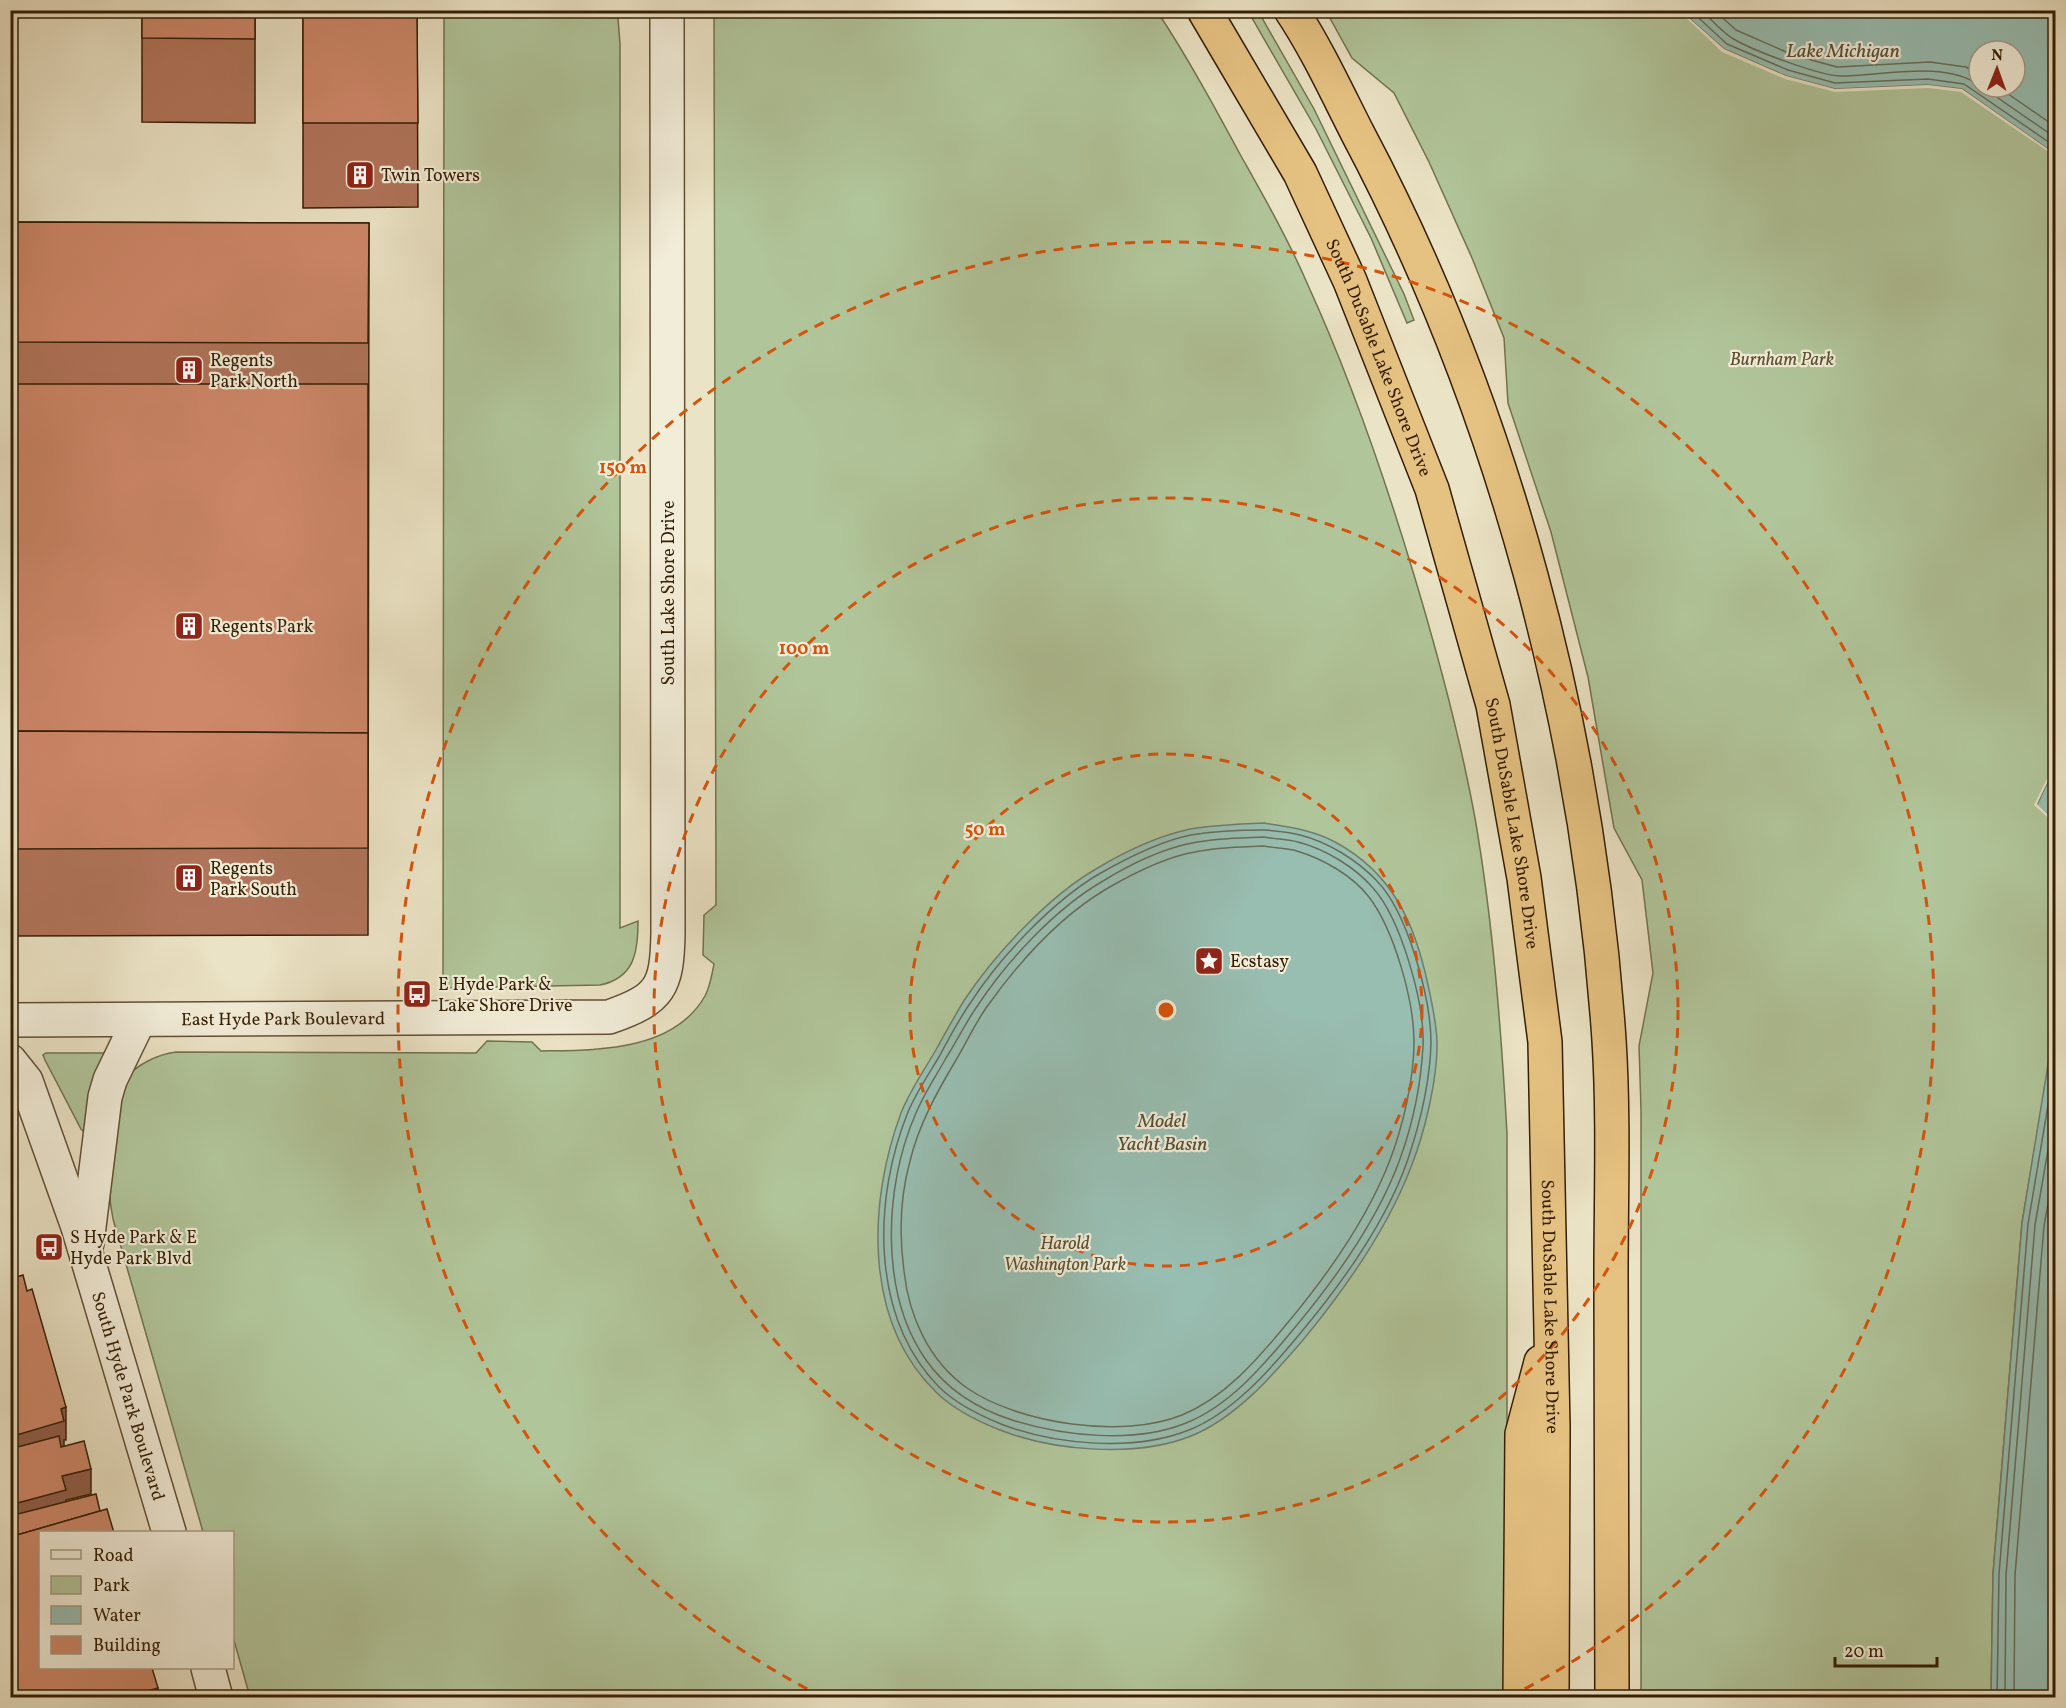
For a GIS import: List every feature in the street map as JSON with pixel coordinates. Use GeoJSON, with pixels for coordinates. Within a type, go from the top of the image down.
{"type":"FeatureCollection","features":[{"type":"Feature","properties":{"kind":"highway","name":"South DuSable Lake Shore Drive"},"geometry":{"type":"LineString","coordinates":[[1204,10],[1300,173],[1350,280],[1432,489],[1493,705],[1524,878],[1545,1042],[1551,1323],[1552,1698]]}},
{"type":"Feature","properties":{"kind":"highway"},"geometry":{"type":"LineString","coordinates":[[1291,10],[1373,162],[1420,257],[1499,466],[1535,588],[1562,707],[1598,914],[1609,1042],[1612,1698]]}},
{"type":"Feature","properties":{"kind":"highway"},"geometry":{"type":"LineString","coordinates":[[1520,1698],[1522,1434],[1551,1323]]}},
{"type":"Feature","properties":{"kind":"street","name":"South Lake Shore Drive"},"geometry":{"type":"LineString","coordinates":[[656,993],[663,981],[668,933],[667,10]]}},
{"type":"Feature","properties":{"kind":"street","name":"East Hyde Park Boulevard"},"geometry":{"type":"LineString","coordinates":[[10,1020],[609,1017],[635,1008],[656,993]]}},
{"type":"Feature","properties":{"kind":"street"},"geometry":{"type":"LineString","coordinates":[[86,1256],[105,1097],[110,1080],[140,1020]]}},
{"type":"Feature","properties":{"kind":"street","name":"South Hyde Park Boulevard"},"geometry":{"type":"LineString","coordinates":[[10,1061],[26,1081],[55,1161],[86,1256],[168,1531]]}},
{"type":"Feature","properties":{"kind":"street"},"geometry":{"type":"LineString","coordinates":[[208,1669],[216,1698]]}},
{"type":"Feature","properties":{"kind":"green space"},"geometry":{"type":"Polygon","coordinates":[[[615,10],[618,18],[620,44],[620,928],[638,921],[638,932],[635,953],[627,970],[612,981],[600,985],[443,988],[444,11],[615,10]]]}},
{"type":"Feature","properties":{"kind":"green space","name":"Harold Washington Park"},"geometry":{"type":"Polygon","coordinates":[[[714,11],[1157,11],[1211,101],[1276,218],[1323,318],[1352,390],[1403,538],[1432,635],[1469,787],[1487,896],[1496,975],[1507,1133],[1507,1697],[250,1697],[234,1641],[234,1531],[203,1531],[113,1219],[110,1199],[111,1172],[116,1118],[124,1081],[140,1065],[162,1055],[176,1052],[476,1053],[487,1041],[532,1042],[541,1051],[585,1050],[632,1044],[654,1038],[674,1028],[691,1014],[705,996],[710,985],[714,964],[703,955],[704,915],[716,905],[714,11]]]}},
{"type":"Feature","properties":{"kind":"green space"},"geometry":{"type":"Polygon","coordinates":[[[1248,11],[1258,11],[1314,109],[1404,294],[1414,320],[1407,323],[1371,238],[1316,129],[1248,11]]]}},
{"type":"Feature","properties":{"kind":"green space","name":"Burnham Park"},"geometry":{"type":"Polygon","coordinates":[[[1326,11],[1681,11],[1724,49],[1786,76],[1835,89],[1928,85],[1962,89],[1967,92],[1967,99],[1976,99],[2055,154],[2056,766],[2037,804],[2055,821],[2056,1022],[2022,1223],[1993,1574],[1991,1697],[1641,1697],[1641,1109],[1639,1046],[1653,973],[1642,880],[1614,828],[1588,677],[1551,532],[1508,403],[1504,338],[1472,258],[1429,162],[1394,93],[1352,58],[1326,11]]]}},
{"type":"Feature","properties":{"kind":"green space"},"geometry":{"type":"Polygon","coordinates":[[[46,1053],[107,1053],[84,1132],[45,1060],[43,1055],[46,1053]]]}},
{"type":"Feature","properties":{"kind":"water","name":"Lake Michigan"},"geometry":{"type":"Polygon","coordinates":[[[1681,11],[2055,11],[2055,154],[1976,99],[2027,99],[2027,39],[1967,39],[1967,92],[1962,89],[1928,85],[1835,89],[1786,76],[1724,49],[1681,11]]]}},
{"type":"Feature","properties":{"kind":"water"},"geometry":{"type":"Polygon","coordinates":[[[2055,766],[2055,821],[2037,805],[2055,766]]]}},
{"type":"Feature","properties":{"kind":"water","name":"Model Yacht Basin"},"geometry":{"type":"Polygon","coordinates":[[[1264,823],[1318,835],[1335,842],[1355,855],[1386,885],[1398,902],[1416,941],[1434,1012],[1437,1055],[1426,1121],[1401,1190],[1364,1258],[1335,1300],[1303,1340],[1253,1394],[1208,1428],[1169,1443],[1146,1447],[1095,1449],[1045,1443],[983,1423],[958,1410],[943,1398],[912,1363],[895,1331],[884,1296],[879,1259],[878,1222],[882,1184],[890,1148],[905,1104],[977,982],[1007,945],[1060,894],[1107,863],[1141,845],[1166,836],[1190,829],[1264,823]]]}},
{"type":"Feature","properties":{"kind":"water"},"geometry":{"type":"Polygon","coordinates":[[[2055,1022],[2055,1697],[1991,1697],[1993,1574],[2022,1223],[2055,1022]]]}},
{"type":"Feature","properties":{"kind":"pier"},"geometry":{"type":"Polygon","coordinates":[[[1678,10],[1724,49],[1786,76],[1835,89],[1928,85],[1962,89],[1967,92],[1967,96],[1961,92],[1928,88],[1835,92],[1785,79],[1722,52],[1678,10]]]}},
{"type":"Feature","properties":{"kind":"pier"},"geometry":{"type":"Polygon","coordinates":[[[1971,99],[1976,99],[2055,154],[2056,157],[1971,99]]]}},
{"type":"Feature","properties":{"kind":"pier"},"geometry":{"type":"Polygon","coordinates":[[[2055,763],[2037,804],[2055,821],[2055,824],[2034,805],[2055,763]]]}},
{"type":"Feature","properties":{"kind":"building"},"geometry":{"type":"Polygon","coordinates":[[[142,10],[255,10],[255,39],[142,38],[142,10]]]}},
{"type":"Feature","properties":{"kind":"building"},"geometry":{"type":"Polygon","coordinates":[[[303,15],[417,15],[418,123],[303,123],[303,15]]]}},
{"type":"Feature","properties":{"kind":"building"},"geometry":{"type":"Polygon","coordinates":[[[10,222],[369,223],[368,343],[10,342],[10,222]]]}},
{"type":"Feature","properties":{"kind":"building"},"geometry":{"type":"Polygon","coordinates":[[[10,384],[368,384],[368,733],[10,731],[10,384]]]}},
{"type":"Feature","properties":{"kind":"building"},"geometry":{"type":"Polygon","coordinates":[[[10,731],[368,733],[368,848],[10,849],[10,731]]]}},
{"type":"Feature","properties":{"kind":"building"},"geometry":{"type":"Polygon","coordinates":[[[23,1275],[27,1291],[32,1289],[66,1407],[61,1409],[64,1421],[10,1437],[10,1279],[23,1275]]]}},
{"type":"Feature","properties":{"kind":"building"},"geometry":{"type":"Polygon","coordinates":[[[59,1436],[61,1447],[84,1441],[91,1469],[62,1476],[66,1490],[10,1505],[10,1449],[59,1436]]]}},
{"type":"Feature","properties":{"kind":"building"},"geometry":{"type":"Polygon","coordinates":[[[96,1494],[100,1511],[10,1537],[10,1516],[96,1494]]]}},
{"type":"Feature","properties":{"kind":"building"},"geometry":{"type":"Polygon","coordinates":[[[107,1509],[113,1531],[39,1531],[39,1669],[152,1669],[158,1688],[123,1698],[10,1698],[10,1537],[107,1509]]]}},
{"type":"Feature","properties":{"kind":"place","name":"Twin Towers"},"geometry":{"type":"Point","coordinates":[360,175]}},
{"type":"Feature","properties":{"kind":"place","name":"Regents Park North"},"geometry":{"type":"Point","coordinates":[189,370]}},
{"type":"Feature","properties":{"kind":"place","name":"Regents Park"},"geometry":{"type":"Point","coordinates":[189,626]}},
{"type":"Feature","properties":{"kind":"place","name":"Regents Park South"},"geometry":{"type":"Point","coordinates":[189,878]}},
{"type":"Feature","properties":{"kind":"place","name":"Ecstasy"},"geometry":{"type":"Point","coordinates":[1209,961]}},
{"type":"Feature","properties":{"kind":"place","name":"E Hyde Park & Lake Shore Drive"},"geometry":{"type":"Point","coordinates":[417,994]}},
{"type":"Feature","properties":{"kind":"place","name":"S Hyde Park & E Hyde Park Blvd"},"geometry":{"type":"Point","coordinates":[49,1247]}}]}
